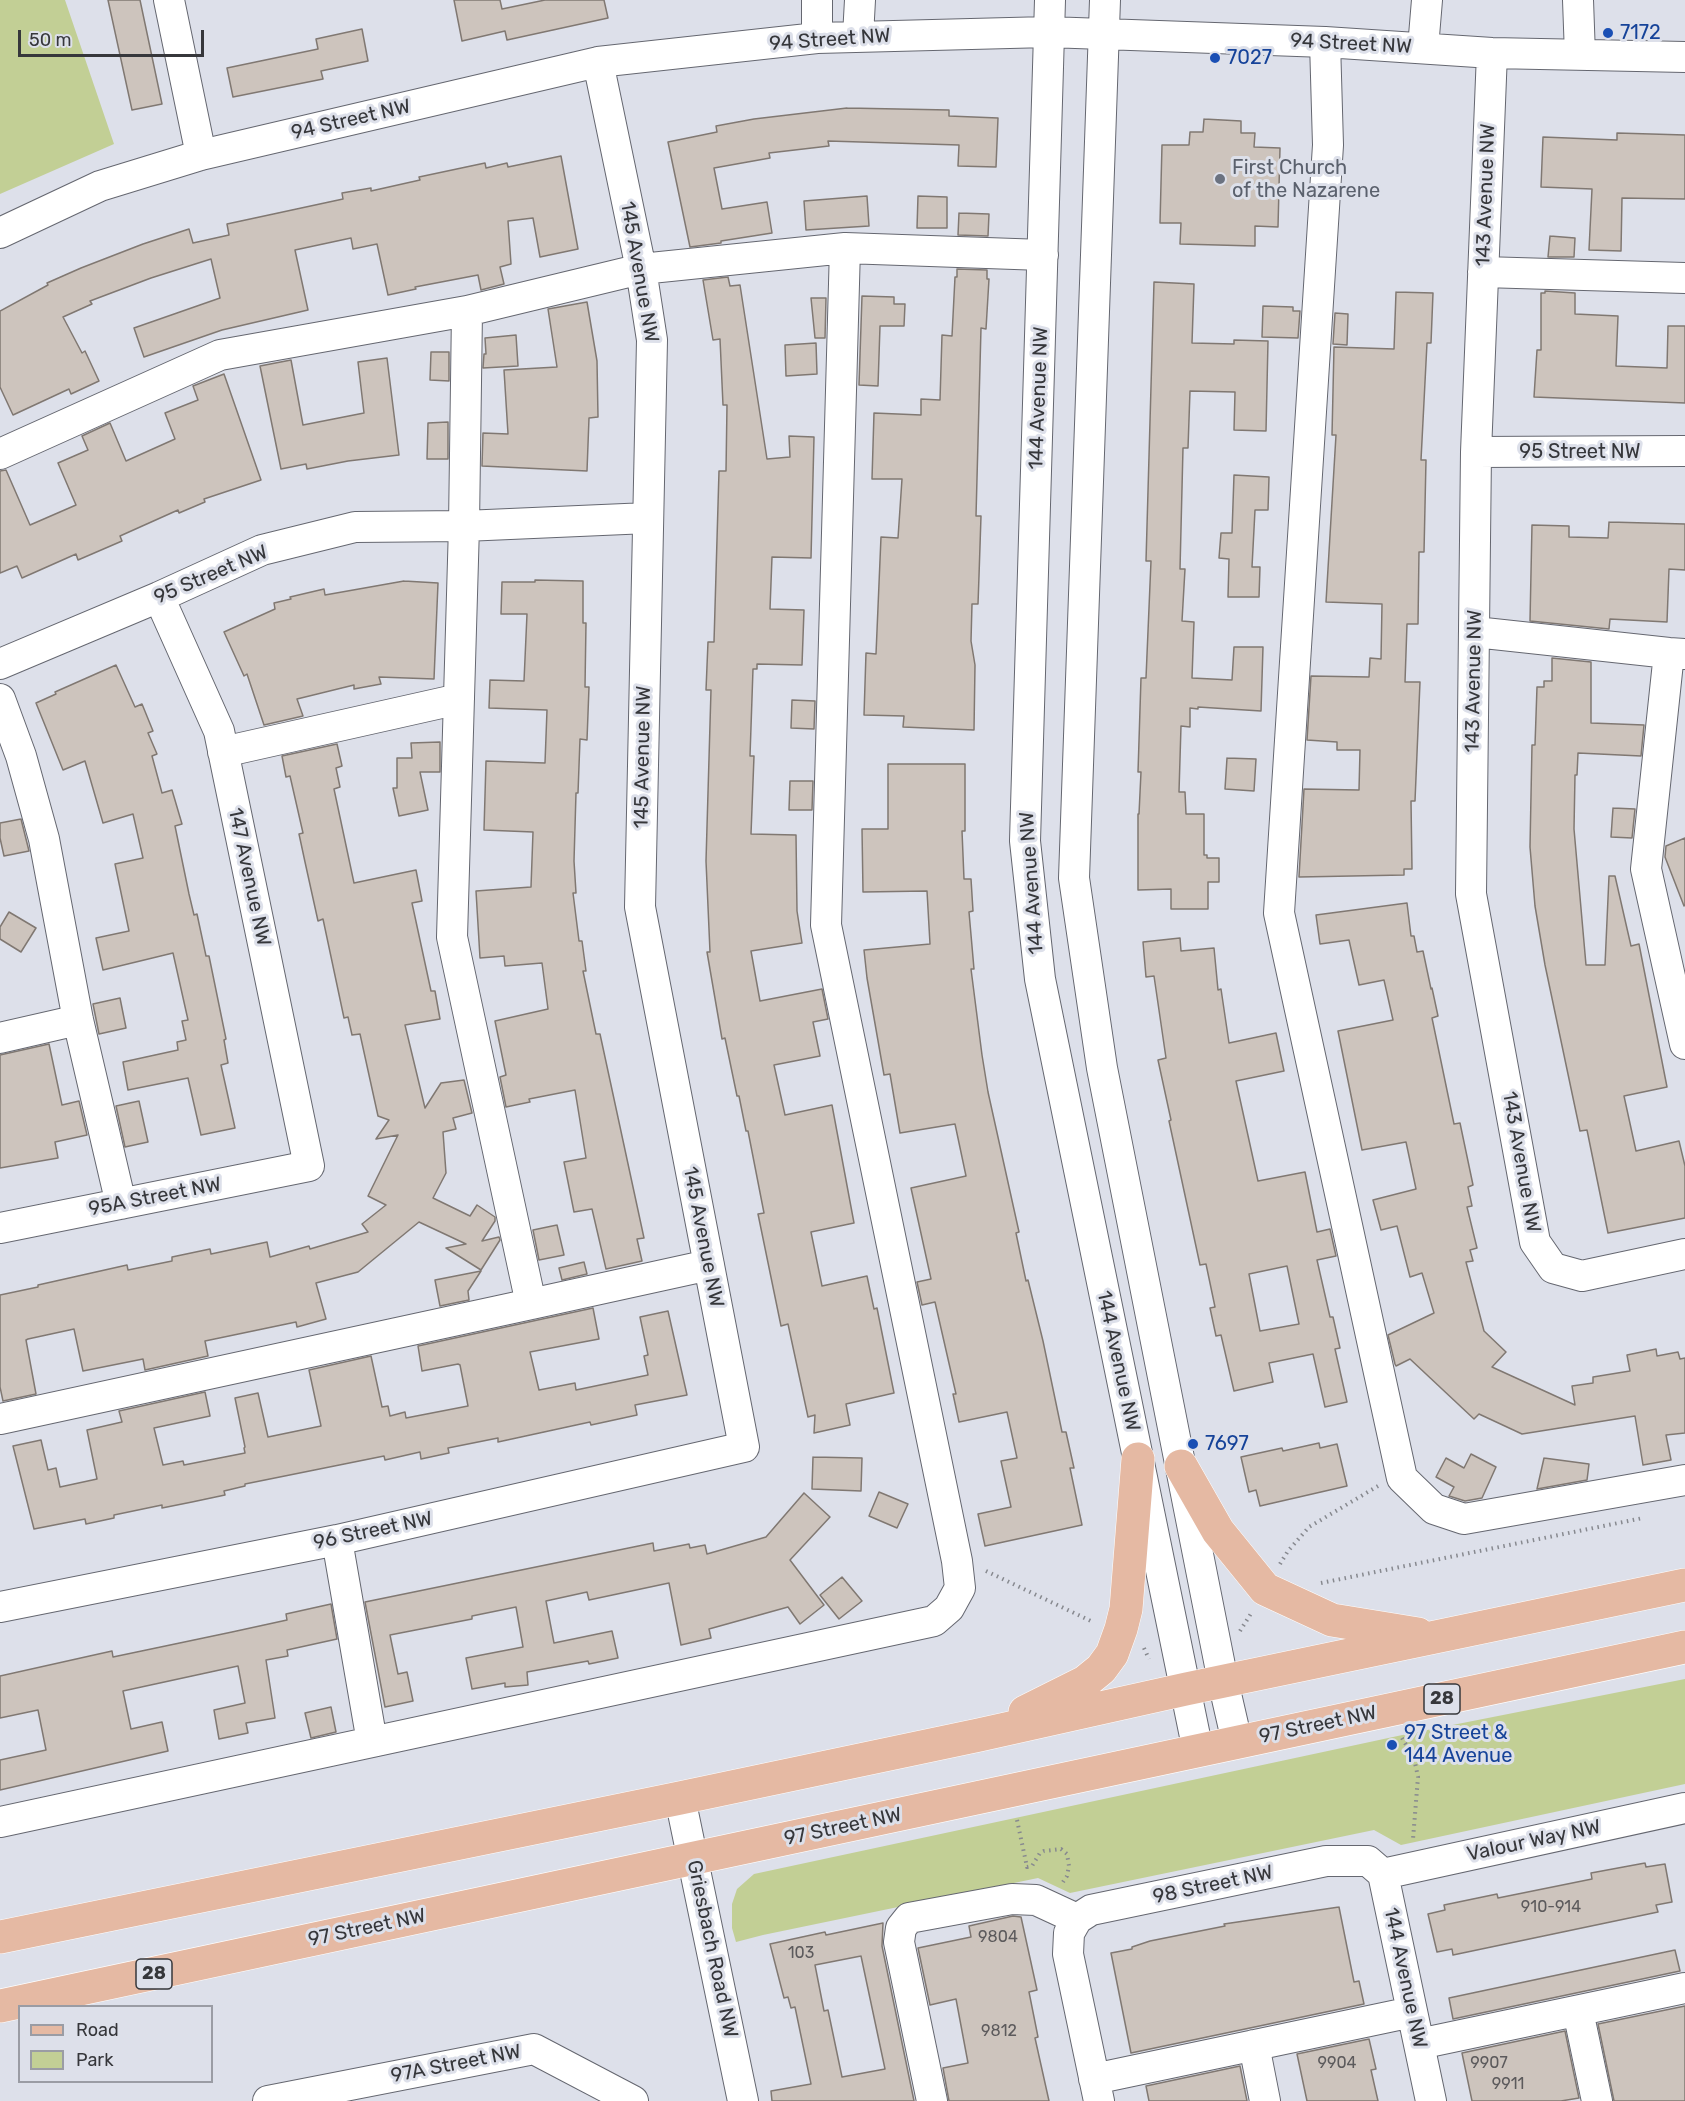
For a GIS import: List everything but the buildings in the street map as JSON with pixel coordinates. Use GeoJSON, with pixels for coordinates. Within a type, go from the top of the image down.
{"type":"FeatureCollection","features":[{"type":"Feature","properties":{"kind":"main road"},"geometry":{"type":"LineString","coordinates":[[979,1735],[1085,1682],[1101,1669],[1112,1654],[1126,1609],[1138,1459]]}},
{"type":"Feature","properties":{"kind":"main road"},"geometry":{"type":"LineString","coordinates":[[1181,1466],[1218,1531],[1265,1589],[1332,1620],[1434,1637]]}},
{"type":"Feature","properties":{"kind":"main road"},"geometry":{"type":"LineString","coordinates":[[0,1937],[680,1798],[1223,1681],[1685,1585]]}},
{"type":"Feature","properties":{"kind":"main road","name":"97 Street NW"},"geometry":{"type":"LineString","coordinates":[[0,2006],[1685,1647]]}},
{"type":"Feature","properties":{"kind":"street"},"geometry":{"type":"LineString","coordinates":[[169,0],[201,155]]}},
{"type":"Feature","properties":{"kind":"street"},"geometry":{"type":"LineString","coordinates":[[817,38],[818,0]]}},
{"type":"Feature","properties":{"kind":"street"},"geometry":{"type":"LineString","coordinates":[[858,36],[860,0]]}},
{"type":"Feature","properties":{"kind":"street","name":"144 Avenue NW"},"geometry":{"type":"LineString","coordinates":[[1050,0],[1026,841],[1040,979],[1198,1751]]}},
{"type":"Feature","properties":{"kind":"street","name":"144 Avenue NW"},"geometry":{"type":"LineString","coordinates":[[1105,0],[1074,878],[1102,1068],[1237,1742]]}},
{"type":"Feature","properties":{"kind":"street"},"geometry":{"type":"LineString","coordinates":[[1423,48],[1427,0]]}},
{"type":"Feature","properties":{"kind":"street"},"geometry":{"type":"LineString","coordinates":[[1578,0],[1580,55]]}},
{"type":"Feature","properties":{"kind":"street","name":"94 Street NW"},"geometry":{"type":"LineString","coordinates":[[0,233],[100,186],[201,155],[598,62],[817,38],[1048,32],[1325,42],[1492,53],[1685,57]]}},
{"type":"Feature","properties":{"kind":"street"},"geometry":{"type":"LineString","coordinates":[[1325,42],[1328,145],[1279,913],[1402,1478],[1434,1509],[1464,1519],[1685,1480]]}},
{"type":"Feature","properties":{"kind":"street","name":"143 Avenue NW"},"geometry":{"type":"LineString","coordinates":[[1492,53],[1476,453],[1471,894],[1535,1242],[1553,1268],[1582,1276],[1685,1254]]}},
{"type":"Feature","properties":{"kind":"street","name":"145 Avenue NW"},"geometry":{"type":"LineString","coordinates":[[598,62],[641,269],[652,340],[640,907],[744,1447]]}},
{"type":"Feature","properties":{"kind":"street"},"geometry":{"type":"LineString","coordinates":[[0,1822],[934,1621],[949,1608],[960,1588],[957,1561],[826,925],[845,248]]}},
{"type":"Feature","properties":{"kind":"street"},"geometry":{"type":"LineString","coordinates":[[0,454],[220,355],[467,311],[641,269],[845,248],[1043,255]]}},
{"type":"Feature","properties":{"kind":"street"},"geometry":{"type":"LineString","coordinates":[[1483,272],[1685,278]]}},
{"type":"Feature","properties":{"kind":"street"},"geometry":{"type":"LineString","coordinates":[[467,311],[464,526],[452,937],[531,1304]]}},
{"type":"Feature","properties":{"kind":"street","name":"95 Street NW"},"geometry":{"type":"LineString","coordinates":[[1476,453],[1685,451]]}},
{"type":"Feature","properties":{"kind":"street","name":"95 Street NW"},"geometry":{"type":"LineString","coordinates":[[0,664],[159,597],[262,550],[355,527],[464,526],[648,518]]}},
{"type":"Feature","properties":{"kind":"street","name":"147 Avenue NW"},"geometry":{"type":"LineString","coordinates":[[159,597],[219,730],[309,1166]]}},
{"type":"Feature","properties":{"kind":"street"},"geometry":{"type":"LineString","coordinates":[[1475,632],[1677,653],[1646,869],[1685,1044]]}},
{"type":"Feature","properties":{"kind":"street"},"geometry":{"type":"LineString","coordinates":[[0,699],[21,756],[44,839],[78,1020],[121,1204]]}},
{"type":"Feature","properties":{"kind":"street"},"geometry":{"type":"LineString","coordinates":[[223,752],[459,699]]}},
{"type":"Feature","properties":{"kind":"street"},"geometry":{"type":"LineString","coordinates":[[0,1038],[78,1020]]}},
{"type":"Feature","properties":{"kind":"street","name":"95A Street NW"},"geometry":{"type":"LineString","coordinates":[[0,1228],[309,1166]]}},
{"type":"Feature","properties":{"kind":"street"},"geometry":{"type":"LineString","coordinates":[[0,1419],[709,1265]]}},
{"type":"Feature","properties":{"kind":"street","name":"96 Street NW"},"geometry":{"type":"LineString","coordinates":[[0,1607],[337,1540],[744,1447]]}},
{"type":"Feature","properties":{"kind":"street"},"geometry":{"type":"LineString","coordinates":[[337,1540],[372,1742]]}},
{"type":"Feature","properties":{"kind":"street","name":"Griesbach Road NW"},"geometry":{"type":"LineString","coordinates":[[680,1798],[738,2100]]}},
{"type":"Feature","properties":{"kind":"street","name":"Valour Way NW"},"geometry":{"type":"LineString","coordinates":[[1376,1867],[1413,1867],[1685,1808]]}},
{"type":"Feature","properties":{"kind":"street","name":"98 Street NW"},"geometry":{"type":"LineString","coordinates":[[1073,1926],[1091,1910],[1326,1861],[1376,1867]]}},
{"type":"Feature","properties":{"kind":"street","name":"144 Avenue NW"},"geometry":{"type":"LineString","coordinates":[[1376,1867],[1412,2012],[1431,2101]]}},
{"type":"Feature","properties":{"kind":"street"},"geometry":{"type":"LineString","coordinates":[[932,2101],[899,1942],[901,1928],[909,1918],[1012,1899],[1036,1900],[1044,1903],[1073,1926],[1068,1954],[1097,2090],[1254,2045],[1412,2012]]}},
{"type":"Feature","properties":{"kind":"street"},"geometry":{"type":"LineString","coordinates":[[1419,2044],[1685,1988]]}},
{"type":"Feature","properties":{"kind":"street"},"geometry":{"type":"LineString","coordinates":[[1578,2011],[1597,2101]]}},
{"type":"Feature","properties":{"kind":"street"},"geometry":{"type":"LineString","coordinates":[[1254,2045],[1265,2101]]}},
{"type":"Feature","properties":{"kind":"street","name":"97A Street NW"},"geometry":{"type":"LineString","coordinates":[[268,2101],[534,2049],[633,2101]]}},
{"type":"Feature","properties":{"kind":"path"},"geometry":{"type":"LineString","coordinates":[[1235,1640],[1288,1551],[1309,1527],[1383,1483],[1402,1478]]}},
{"type":"Feature","properties":{"kind":"path"},"geometry":{"type":"LineString","coordinates":[[1312,1585],[1650,1516]]}},
{"type":"Feature","properties":{"kind":"path"},"geometry":{"type":"LineString","coordinates":[[957,1561],[970,1560],[975,1566],[1092,1621],[1140,1635],[1149,1659]]}},
{"type":"Feature","properties":{"kind":"path"},"geometry":{"type":"LineString","coordinates":[[1402,1738],[1414,1758],[1418,1777],[1413,1867]]}},
{"type":"Feature","properties":{"kind":"path"},"geometry":{"type":"LineString","coordinates":[[1017,1820],[1027,1867],[1032,1866],[1040,1853],[1054,1849],[1067,1854],[1069,1860],[1067,1876],[1044,1903]]}},
{"type":"Feature","properties":{"kind":"green space"},"geometry":{"type":"Polygon","coordinates":[[[0,0],[65,0],[114,144],[0,194],[0,0]]]}},
{"type":"Feature","properties":{"kind":"green space"},"geometry":{"type":"Polygon","coordinates":[[[1685,1679],[1685,1784],[1401,1845],[1374,1830],[1070,1893],[1038,1878],[736,1942],[732,1928],[732,1904],[737,1889],[754,1874],[1407,1734],[1685,1679]]]}},
{"type":"Feature","properties":{"kind":"place","name":"7172"},"geometry":{"type":"Point","coordinates":[1608,33]}},
{"type":"Feature","properties":{"kind":"place","name":"7027"},"geometry":{"type":"Point","coordinates":[1215,58]}},
{"type":"Feature","properties":{"kind":"place","name":"First Church of the Nazarene"},"geometry":{"type":"Point","coordinates":[1220,179]}},
{"type":"Feature","properties":{"kind":"place","name":"7697"},"geometry":{"type":"Point","coordinates":[1193,1444]}},
{"type":"Feature","properties":{"kind":"place","name":"97 Street & 144 Avenue"},"geometry":{"type":"Point","coordinates":[1392,1745]}}]}
